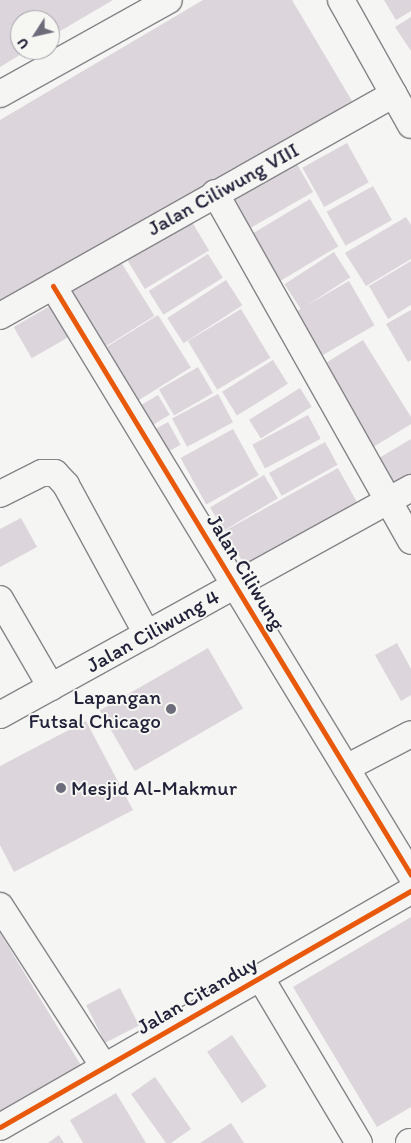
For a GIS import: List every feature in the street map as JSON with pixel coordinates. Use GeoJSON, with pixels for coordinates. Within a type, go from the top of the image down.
{"type":"FeatureCollection","features":[{"type":"Feature","properties":{"kind":"street"},"geometry":{"type":"LineString","coordinates":[[0,94],[169,0]]}},
{"type":"Feature","properties":{"kind":"street"},"geometry":{"type":"LineString","coordinates":[[341,0],[411,125]]}},
{"type":"Feature","properties":{"kind":"street","name":"Jalan Ciliwung VIII"},"geometry":{"type":"LineString","coordinates":[[0,316],[214,193],[394,94]]}},
{"type":"Feature","properties":{"kind":"street"},"geometry":{"type":"LineString","coordinates":[[214,193],[411,541]]}},
{"type":"Feature","properties":{"kind":"street","name":"Jalan Ciliwung"},"geometry":{"type":"LineString","coordinates":[[53,286],[411,876]]}},
{"type":"Feature","properties":{"kind":"street"},"geometry":{"type":"LineString","coordinates":[[0,494],[42,473],[55,473],[66,484],[147,634]]}},
{"type":"Feature","properties":{"kind":"street","name":"Jalan Ciliwung 4"},"geometry":{"type":"LineString","coordinates":[[0,716],[411,488]]}},
{"type":"Feature","properties":{"kind":"street"},"geometry":{"type":"LineString","coordinates":[[0,599],[51,687]]}},
{"type":"Feature","properties":{"kind":"street"},"geometry":{"type":"LineString","coordinates":[[346,768],[411,734]]}},
{"type":"Feature","properties":{"kind":"street","name":"Jalan Citanduy"},"geometry":{"type":"LineString","coordinates":[[0,1127],[411,891]]}},
{"type":"Feature","properties":{"kind":"street"},"geometry":{"type":"LineString","coordinates":[[0,906],[104,1067]]}},
{"type":"Feature","properties":{"kind":"street"},"geometry":{"type":"LineString","coordinates":[[260,977],[359,1143]]}},
{"type":"Feature","properties":{"kind":"building"},"geometry":{"type":"Polygon","coordinates":[[[0,0],[113,0],[60,31],[60,10],[10,10],[10,60],[12,60],[0,67],[0,0]]]}},
{"type":"Feature","properties":{"kind":"building"},"geometry":{"type":"Polygon","coordinates":[[[203,0],[292,0],[352,101],[0,310],[0,120],[203,0]]]}},
{"type":"Feature","properties":{"kind":"building"},"geometry":{"type":"Polygon","coordinates":[[[384,0],[411,0],[411,11],[396,20],[384,0]]]}},
{"type":"Feature","properties":{"kind":"building"},"geometry":{"type":"Polygon","coordinates":[[[411,17],[411,51],[395,27],[411,17]]]}},
{"type":"Feature","properties":{"kind":"building"},"geometry":{"type":"Polygon","coordinates":[[[347,143],[369,182],[324,207],[302,168],[347,143]]]}},
{"type":"Feature","properties":{"kind":"building"},"geometry":{"type":"Polygon","coordinates":[[[294,159],[313,192],[249,229],[230,196],[294,159]]]}},
{"type":"Feature","properties":{"kind":"building"},"geometry":{"type":"Polygon","coordinates":[[[373,186],[392,220],[346,246],[327,212],[373,186]]]}},
{"type":"Feature","properties":{"kind":"building"},"geometry":{"type":"Polygon","coordinates":[[[310,199],[338,246],[271,286],[243,239],[310,199]]]}},
{"type":"Feature","properties":{"kind":"building"},"geometry":{"type":"Polygon","coordinates":[[[189,217],[209,250],[145,289],[125,256],[189,217]]]}},
{"type":"Feature","properties":{"kind":"building"},"geometry":{"type":"Polygon","coordinates":[[[406,217],[411,225],[411,259],[366,286],[345,253],[406,217]]]}},
{"type":"Feature","properties":{"kind":"building"},"geometry":{"type":"Polygon","coordinates":[[[334,252],[350,277],[301,309],[285,284],[334,252]]]}},
{"type":"Feature","properties":{"kind":"building"},"geometry":{"type":"Polygon","coordinates":[[[208,254],[223,278],[163,315],[149,291],[208,254]]]}},
{"type":"Feature","properties":{"kind":"building"},"geometry":{"type":"Polygon","coordinates":[[[119,259],[155,316],[101,349],[66,292],[119,259]]]}},
{"type":"Feature","properties":{"kind":"building"},"geometry":{"type":"Polygon","coordinates":[[[411,261],[411,305],[388,319],[369,286],[411,261]]]}},
{"type":"Feature","properties":{"kind":"building"},"geometry":{"type":"Polygon","coordinates":[[[226,280],[242,305],[184,343],[167,318],[226,280]]]}},
{"type":"Feature","properties":{"kind":"building"},"geometry":{"type":"Polygon","coordinates":[[[349,281],[374,325],[323,355],[297,311],[349,281]]]}},
{"type":"Feature","properties":{"kind":"building"},"geometry":{"type":"Polygon","coordinates":[[[57,302],[75,333],[32,358],[14,327],[57,302]]]}},
{"type":"Feature","properties":{"kind":"building"},"geometry":{"type":"Polygon","coordinates":[[[241,309],[270,358],[217,390],[188,341],[241,309]]]}},
{"type":"Feature","properties":{"kind":"building"},"geometry":{"type":"Polygon","coordinates":[[[411,310],[411,360],[408,362],[386,324],[411,310]]]}},
{"type":"Feature","properties":{"kind":"building"},"geometry":{"type":"Polygon","coordinates":[[[158,315],[191,368],[138,400],[105,348],[158,315]]]}},
{"type":"Feature","properties":{"kind":"building"},"geometry":{"type":"Polygon","coordinates":[[[363,340],[411,417],[411,424],[370,449],[319,367],[363,340]]]}},
{"type":"Feature","properties":{"kind":"building"},"geometry":{"type":"Polygon","coordinates":[[[273,360],[288,384],[237,416],[222,392],[273,360]]]}},
{"type":"Feature","properties":{"kind":"building"},"geometry":{"type":"Polygon","coordinates":[[[198,367],[213,393],[174,415],[159,390],[198,367]]]}},
{"type":"Feature","properties":{"kind":"building"},"geometry":{"type":"Polygon","coordinates":[[[300,388],[312,407],[261,438],[249,420],[300,388]]]}},
{"type":"Feature","properties":{"kind":"building"},"geometry":{"type":"Polygon","coordinates":[[[218,394],[233,422],[187,447],[172,418],[218,394]]]}},
{"type":"Feature","properties":{"kind":"building"},"geometry":{"type":"Polygon","coordinates":[[[158,395],[170,415],[150,427],[138,407],[158,395]]]}},
{"type":"Feature","properties":{"kind":"building"},"geometry":{"type":"Polygon","coordinates":[[[308,415],[321,439],[265,468],[252,445],[308,415]]]}},
{"type":"Feature","properties":{"kind":"building"},"geometry":{"type":"Polygon","coordinates":[[[168,422],[181,445],[161,455],[149,433],[168,422]]]}},
{"type":"Feature","properties":{"kind":"building"},"geometry":{"type":"Polygon","coordinates":[[[233,429],[259,475],[206,504],[181,458],[233,429]]]}},
{"type":"Feature","properties":{"kind":"building"},"geometry":{"type":"Polygon","coordinates":[[[411,439],[411,481],[392,492],[374,461],[411,439]]]}},
{"type":"Feature","properties":{"kind":"building"},"geometry":{"type":"Polygon","coordinates":[[[325,442],[338,465],[282,496],[269,473],[325,442]]]}},
{"type":"Feature","properties":{"kind":"building"},"geometry":{"type":"Polygon","coordinates":[[[338,468],[359,506],[246,568],[225,531],[338,468]]]}},
{"type":"Feature","properties":{"kind":"building"},"geometry":{"type":"Polygon","coordinates":[[[264,475],[278,498],[224,531],[210,507],[264,475]]]}},
{"type":"Feature","properties":{"kind":"building"},"geometry":{"type":"Polygon","coordinates":[[[21,518],[37,547],[0,567],[0,529],[21,518]]]}},
{"type":"Feature","properties":{"kind":"building"},"geometry":{"type":"Polygon","coordinates":[[[397,643],[411,669],[411,695],[401,701],[375,655],[397,643]]]}},
{"type":"Feature","properties":{"kind":"building","name":"Lapangan Futsal Chicago"},"geometry":{"type":"Polygon","coordinates":[[[208,648],[243,709],[135,771],[100,711],[208,648]]]}},
{"type":"Feature","properties":{"kind":"building","name":"Mesjid Al-Makmur"},"geometry":{"type":"Polygon","coordinates":[[[86,721],[133,810],[14,872],[0,845],[0,766],[86,721]]]}},
{"type":"Feature","properties":{"kind":"building"},"geometry":{"type":"Polygon","coordinates":[[[411,917],[411,1107],[377,1127],[293,987],[411,917]]]}},
{"type":"Feature","properties":{"kind":"building"},"geometry":{"type":"Polygon","coordinates":[[[0,933],[82,1067],[0,1118],[0,933]]]}},
{"type":"Feature","properties":{"kind":"building"},"geometry":{"type":"Polygon","coordinates":[[[120,988],[139,1025],[105,1043],[86,1005],[120,988]]]}},
{"type":"Feature","properties":{"kind":"building"},"geometry":{"type":"Polygon","coordinates":[[[232,1035],[267,1086],[242,1103],[207,1052],[232,1035]]]}},
{"type":"Feature","properties":{"kind":"building"},"geometry":{"type":"Polygon","coordinates":[[[155,1077],[191,1129],[171,1143],[166,1143],[131,1094],[155,1077]]]}},
{"type":"Feature","properties":{"kind":"building"},"geometry":{"type":"Polygon","coordinates":[[[116,1093],[146,1143],[83,1143],[70,1120],[116,1093]]]}},
{"type":"Feature","properties":{"kind":"building"},"geometry":{"type":"Polygon","coordinates":[[[231,1123],[244,1143],[200,1143],[231,1123]]]}},
{"type":"Feature","properties":{"kind":"building"},"geometry":{"type":"Polygon","coordinates":[[[59,1135],[64,1143],[48,1143],[59,1135]]]}},
{"type":"Feature","properties":{"kind":"cycle path"},"geometry":{"type":"LineString","coordinates":[[53,286],[411,875]]}},
{"type":"Feature","properties":{"kind":"cycle path"},"geometry":{"type":"LineString","coordinates":[[0,1127],[411,891]]}},
{"type":"Feature","properties":{"kind":"place","name":"Lapangan Futsal Chicago"},"geometry":{"type":"Point","coordinates":[171,709]}},
{"type":"Feature","properties":{"kind":"place","name":"Mesjid Al-Makmur"},"geometry":{"type":"Point","coordinates":[61,788]}}]}
